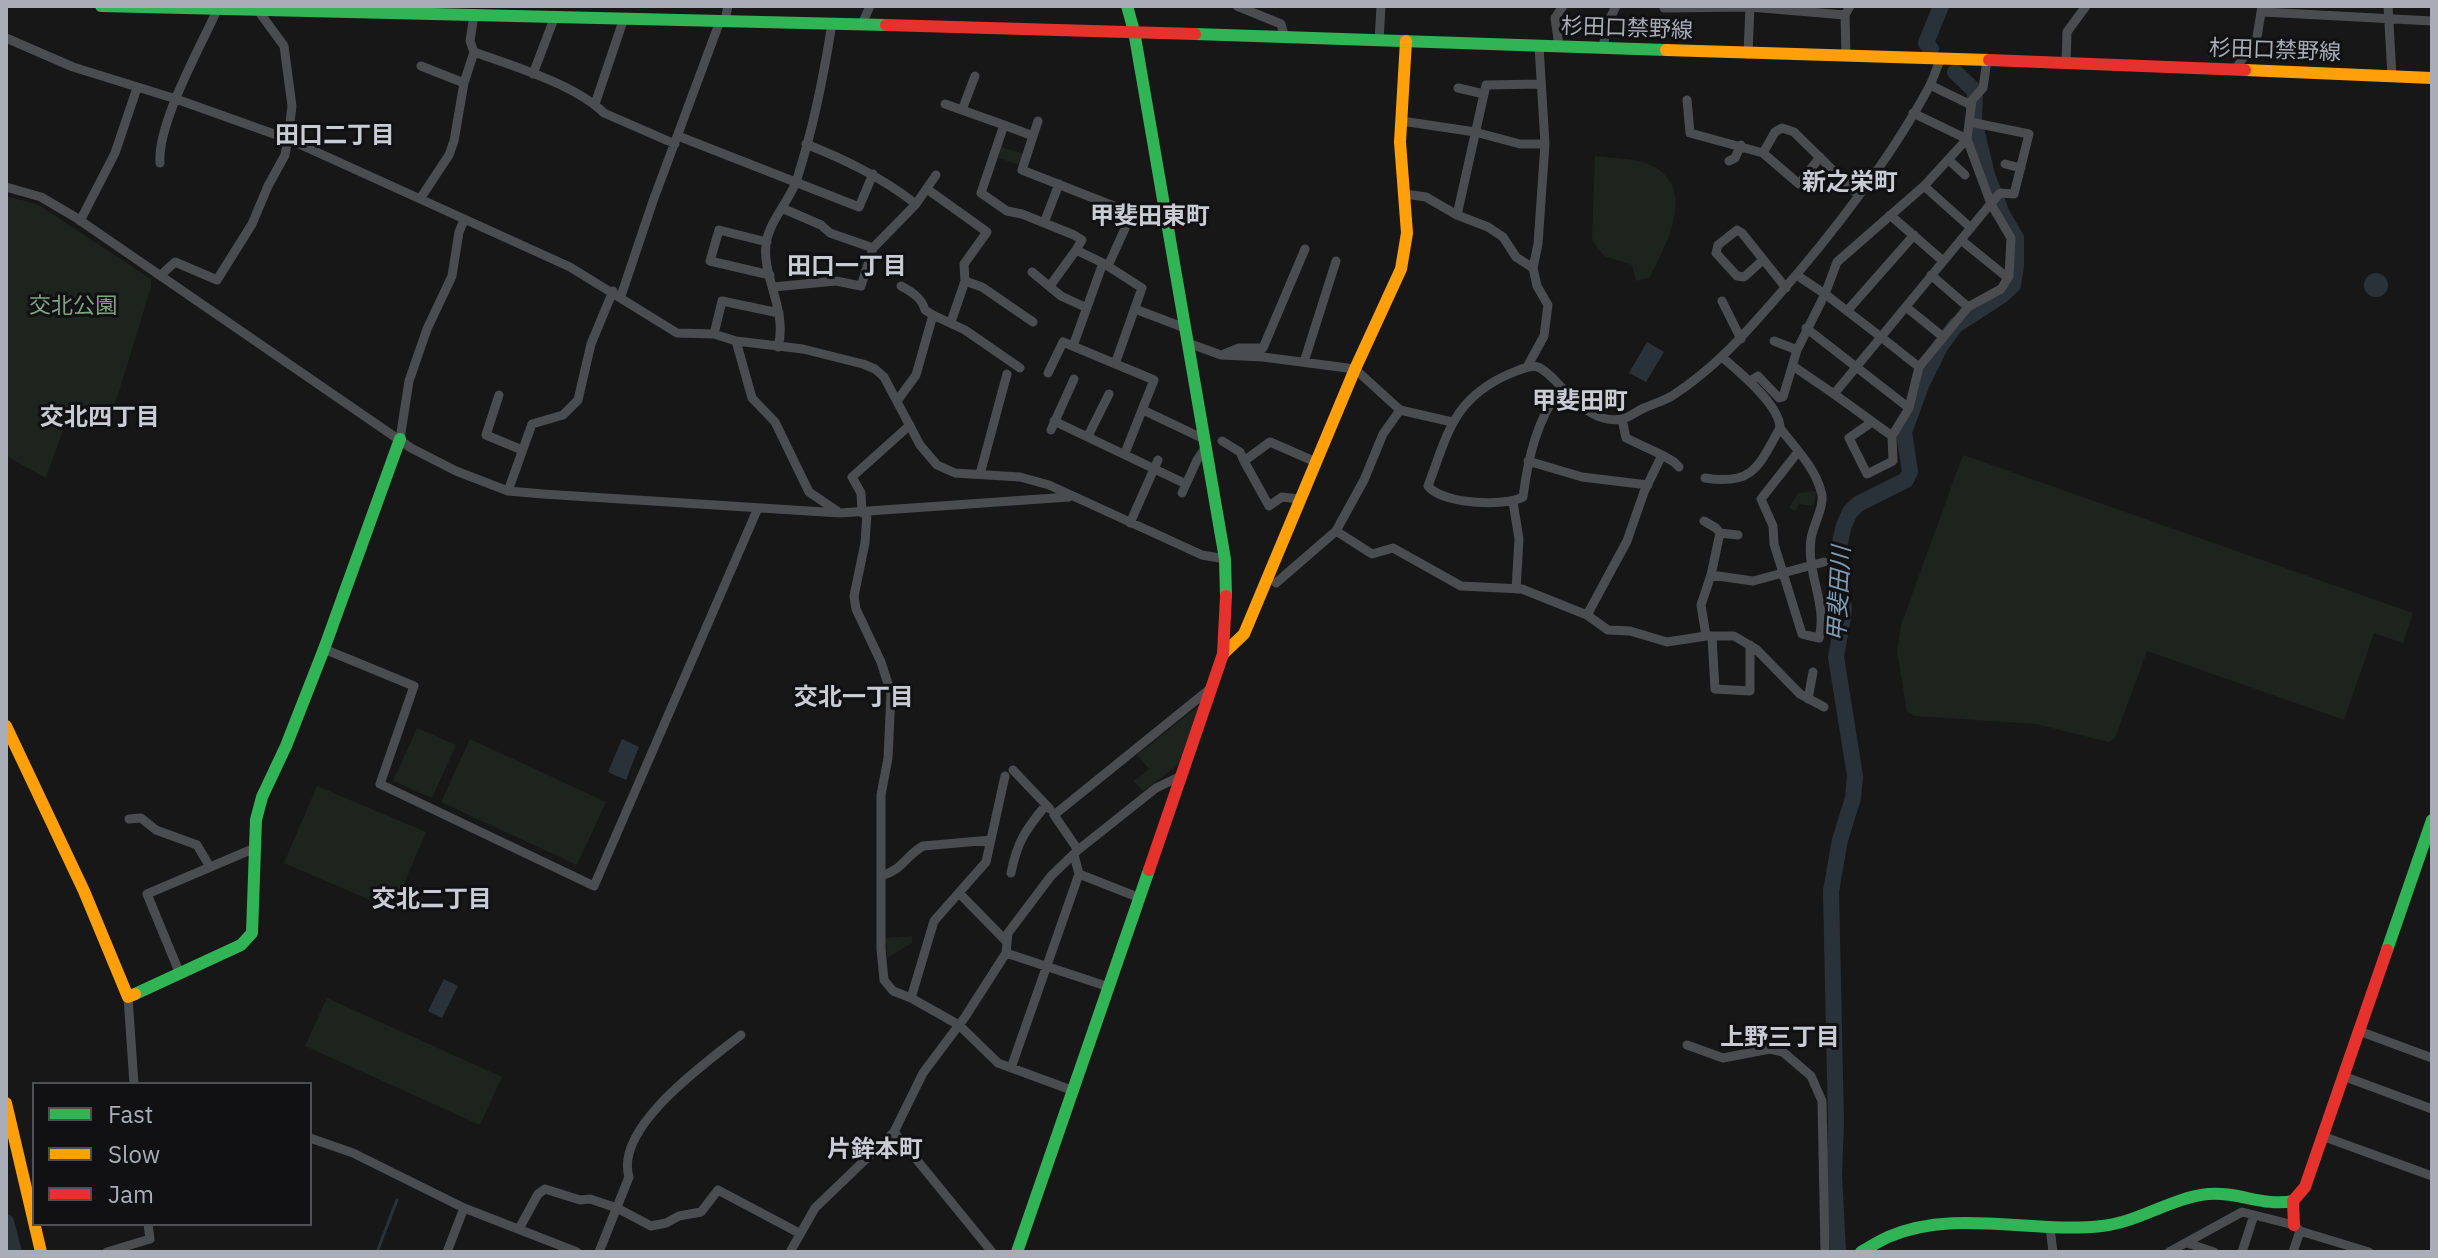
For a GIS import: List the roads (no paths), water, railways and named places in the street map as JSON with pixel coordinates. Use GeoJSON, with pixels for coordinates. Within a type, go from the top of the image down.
{"type":"FeatureCollection","features":[{"type":"Feature","properties":{"kind":"street","name":"杉田口禁野線"},"geometry":{"type":"LineString","coordinates":[[101,6],[387,9],[474,15],[1134,31],[2432,78]]}},
{"type":"Feature","properties":{"kind":"street"},"geometry":{"type":"LineString","coordinates":[[508,491],[532,424],[563,415],[578,400],[591,344],[617,293],[728,6]]}},
{"type":"Feature","properties":{"kind":"street"},"geometry":{"type":"LineString","coordinates":[[862,24],[870,6]]}},
{"type":"Feature","properties":{"kind":"street"},"geometry":{"type":"LineString","coordinates":[[1017,1252],[1223,654],[1225,559],[1168,221],[1127,6]]}},
{"type":"Feature","properties":{"kind":"street"},"geometry":{"type":"LineString","coordinates":[[1237,6],[1281,24],[1285,38]]}},
{"type":"Feature","properties":{"kind":"street"},"geometry":{"type":"LineString","coordinates":[[1379,41],[1381,6]]}},
{"type":"Feature","properties":{"kind":"street"},"geometry":{"type":"LineString","coordinates":[[1559,46],[1555,18],[1563,6]]}},
{"type":"Feature","properties":{"kind":"street"},"geometry":{"type":"LineString","coordinates":[[1603,47],[1608,23],[1616,6]]}},
{"type":"Feature","properties":{"kind":"street"},"geometry":{"type":"LineString","coordinates":[[2066,63],[2067,32],[2086,6]]}},
{"type":"Feature","properties":{"kind":"street"},"geometry":{"type":"LineString","coordinates":[[2388,6],[2392,76]]}},
{"type":"Feature","properties":{"kind":"street"},"geometry":{"type":"LineString","coordinates":[[161,275],[175,262],[217,280],[252,224],[285,155],[292,106],[284,46],[255,7]]}},
{"type":"Feature","properties":{"kind":"street"},"geometry":{"type":"LineString","coordinates":[[1664,8],[1750,7],[1847,11],[1846,56]]}},
{"type":"Feature","properties":{"kind":"street"},"geometry":{"type":"LineString","coordinates":[[1748,54],[1750,7]]}},
{"type":"Feature","properties":{"kind":"street"},"geometry":{"type":"LineString","coordinates":[[160,163],[159,149],[176,99],[218,8]]}},
{"type":"Feature","properties":{"kind":"street"},"geometry":{"type":"LineString","coordinates":[[2235,70],[2257,37],[2262,9],[2337,11],[2388,19],[2432,21]]}},
{"type":"Feature","properties":{"kind":"street"},"geometry":{"type":"LineString","coordinates":[[420,199],[449,155],[454,141],[464,83],[474,52],[470,41],[474,15]]}},
{"type":"Feature","properties":{"kind":"street"},"geometry":{"type":"LineString","coordinates":[[533,74],[555,16]]}},
{"type":"Feature","properties":{"kind":"street"},"geometry":{"type":"LineString","coordinates":[[595,104],[624,18]]}},
{"type":"Feature","properties":{"kind":"street"},"geometry":{"type":"LineString","coordinates":[[778,347],[781,337],[779,313],[770,275],[767,242],[796,181],[832,23]]}},
{"type":"Feature","properties":{"kind":"street"},"geometry":{"type":"LineString","coordinates":[[6,38],[73,67],[288,139],[464,220],[507,236],[617,293],[677,333],[714,334],[736,341],[803,349],[875,369],[884,377],[920,445],[937,465],[955,473],[1020,477],[1049,485],[1070,497]]}},
{"type":"Feature","properties":{"kind":"street"},"geometry":{"type":"LineString","coordinates":[[1223,654],[1244,634],[1271,580],[1299,499],[1401,269],[1407,233],[1400,142],[1406,41]]}},
{"type":"Feature","properties":{"kind":"street"},"geometry":{"type":"LineString","coordinates":[[1527,367],[1544,336],[1548,305],[1537,286],[1533,268],[1538,244],[1545,144],[1539,46]]}},
{"type":"Feature","properties":{"kind":"street"},"geometry":{"type":"LineString","coordinates":[[474,52],[533,74],[595,104],[604,113],[796,181],[859,207],[873,174]]}},
{"type":"Feature","properties":{"kind":"street"},"geometry":{"type":"LineString","coordinates":[[1561,388],[1547,406],[1528,461],[1523,497],[1513,502],[1465,502],[1433,493],[1428,486],[1452,422],[1480,389],[1527,367],[1539,367],[1561,388],[1579,406],[1600,417],[1622,419],[1670,397],[1722,357],[1798,276],[1858,195],[1913,113],[1941,59]]}},
{"type":"Feature","properties":{"kind":"street"},"geometry":{"type":"LineString","coordinates":[[1750,381],[1758,376],[1779,398],[1783,397],[1797,350],[1837,262],[1924,186],[1967,139],[1973,123],[1973,99],[1983,88],[1987,60]]}},
{"type":"Feature","properties":{"kind":"street"},"geometry":{"type":"LineString","coordinates":[[421,66],[464,83]]}},
{"type":"Feature","properties":{"kind":"street"},"geometry":{"type":"LineString","coordinates":[[962,110],[975,76]]}},
{"type":"Feature","properties":{"kind":"street"},"geometry":{"type":"LineString","coordinates":[[1457,215],[1486,85],[1540,84]]}},
{"type":"Feature","properties":{"kind":"street"},"geometry":{"type":"LineString","coordinates":[[1930,85],[1973,99]]}},
{"type":"Feature","properties":{"kind":"street"},"geometry":{"type":"LineString","coordinates":[[80,221],[115,153],[137,88]]}},
{"type":"Feature","properties":{"kind":"street"},"geometry":{"type":"LineString","coordinates":[[1458,88],[1484,94]]}},
{"type":"Feature","properties":{"kind":"street"},"geometry":{"type":"LineString","coordinates":[[1687,100],[1690,144]]}},
{"type":"Feature","properties":{"kind":"street"},"geometry":{"type":"LineString","coordinates":[[945,104],[1033,136]]}},
{"type":"Feature","properties":{"kind":"street"},"geometry":{"type":"LineString","coordinates":[[1872,422],[1849,438],[1867,474],[1893,461],[1892,436],[1909,408],[1919,367],[1968,307],[2001,289],[2008,278],[2011,238],[1991,203],[1967,139],[1913,113]]}},
{"type":"Feature","properties":{"kind":"street"},"geometry":{"type":"LineString","coordinates":[[1038,121],[1022,170],[1132,213],[1168,221]]}},
{"type":"Feature","properties":{"kind":"street"},"geometry":{"type":"LineString","coordinates":[[1402,121],[1475,132],[1509,142],[1545,144]]}},
{"type":"Feature","properties":{"kind":"street"},"geometry":{"type":"LineString","coordinates":[[1834,394],[2000,193],[2014,194],[2029,134],[1973,123]]}},
{"type":"Feature","properties":{"kind":"street"},"geometry":{"type":"LineString","coordinates":[[1004,125],[981,193],[1007,211],[1082,240],[1050,286]]}},
{"type":"Feature","properties":{"kind":"street"},"geometry":{"type":"LineString","coordinates":[[1763,153],[1775,132],[1782,128],[1794,132],[1858,195]]}},
{"type":"Feature","properties":{"kind":"street"},"geometry":{"type":"LineString","coordinates":[[1690,133],[1763,153],[1799,184],[1820,157]]}},
{"type":"Feature","properties":{"kind":"street"},"geometry":{"type":"LineString","coordinates":[[806,144],[848,160],[916,204]]}},
{"type":"Feature","properties":{"kind":"street"},"geometry":{"type":"LineString","coordinates":[[1729,161],[1735,158],[1741,145]]}},
{"type":"Feature","properties":{"kind":"street"},"geometry":{"type":"LineString","coordinates":[[1949,160],[1965,175]]}},
{"type":"Feature","properties":{"kind":"street"},"geometry":{"type":"LineString","coordinates":[[2005,164],[2021,168]]}},
{"type":"Feature","properties":{"kind":"street"},"geometry":{"type":"LineString","coordinates":[[773,287],[836,281],[861,286],[873,248],[916,204],[936,175]]}},
{"type":"Feature","properties":{"kind":"street"},"geometry":{"type":"LineString","coordinates":[[1044,223],[1059,184]]}},
{"type":"Feature","properties":{"kind":"street"},"geometry":{"type":"LineString","coordinates":[[1924,186],[1971,228]]}},
{"type":"Feature","properties":{"kind":"street"},"geometry":{"type":"LineString","coordinates":[[6,187],[41,197],[80,221],[411,448],[456,471],[508,491],[840,513],[1070,497],[1084,500],[1202,555],[1225,559]]}},
{"type":"Feature","properties":{"kind":"street"},"geometry":{"type":"LineString","coordinates":[[927,189],[987,232],[964,264],[965,281],[951,322]]}},
{"type":"Feature","properties":{"kind":"street"},"geometry":{"type":"LineString","coordinates":[[1405,194],[1426,197],[1457,215],[1488,227],[1503,237],[1516,257],[1533,268]]}},
{"type":"Feature","properties":{"kind":"street"},"geometry":{"type":"LineString","coordinates":[[784,209],[821,225],[830,233],[873,248]]}},
{"type":"Feature","properties":{"kind":"street"},"geometry":{"type":"LineString","coordinates":[[1073,346],[1106,265],[1132,213]]}},
{"type":"Feature","properties":{"kind":"street"},"geometry":{"type":"LineString","coordinates":[[1890,215],[1943,261]]}},
{"type":"Feature","properties":{"kind":"street"},"geometry":{"type":"LineString","coordinates":[[128,997],[241,945],[252,933],[256,820],[262,797],[286,746],[324,649],[400,439],[409,381],[427,329],[452,276],[464,220]]}},
{"type":"Feature","properties":{"kind":"street"},"geometry":{"type":"LineString","coordinates":[[767,242],[719,230],[710,261],[770,275]]}},
{"type":"Feature","properties":{"kind":"street"},"geometry":{"type":"LineString","coordinates":[[1763,260],[1744,277],[1737,276],[1716,253],[1718,245],[1737,230],[1742,233],[1786,288]]}},
{"type":"Feature","properties":{"kind":"street"},"geometry":{"type":"LineString","coordinates":[[1847,311],[1914,235]]}},
{"type":"Feature","properties":{"kind":"street"},"geometry":{"type":"LineString","coordinates":[[1961,240],[2008,278]]}},
{"type":"Feature","properties":{"kind":"street"},"geometry":{"type":"LineString","coordinates":[[1221,355],[1239,348],[1263,348],[1305,249]]}},
{"type":"Feature","properties":{"kind":"street"},"geometry":{"type":"LineString","coordinates":[[1076,250],[1142,288],[1115,364]]}},
{"type":"Feature","properties":{"kind":"street"},"geometry":{"type":"LineString","coordinates":[[1304,362],[1336,261]]}},
{"type":"Feature","properties":{"kind":"street"},"geometry":{"type":"LineString","coordinates":[[1032,272],[1061,296],[1087,308]]}},
{"type":"Feature","properties":{"kind":"street"},"geometry":{"type":"LineString","coordinates":[[1931,275],[1968,307]]}},
{"type":"Feature","properties":{"kind":"street"},"geometry":{"type":"LineString","coordinates":[[1798,276],[1919,367]]}},
{"type":"Feature","properties":{"kind":"street"},"geometry":{"type":"LineString","coordinates":[[965,281],[982,287],[1000,304],[1033,322]]}},
{"type":"Feature","properties":{"kind":"street"},"geometry":{"type":"LineString","coordinates":[[901,286],[914,293],[924,304],[925,310],[951,322],[1020,368]]}},
{"type":"Feature","properties":{"kind":"street"},"geometry":{"type":"LineString","coordinates":[[714,334],[722,301],[779,313]]}},
{"type":"Feature","properties":{"kind":"street"},"geometry":{"type":"LineString","coordinates":[[1722,301],[1741,339]]}},
{"type":"Feature","properties":{"kind":"street"},"geometry":{"type":"LineString","coordinates":[[1906,307],[1942,336]]}},
{"type":"Feature","properties":{"kind":"street"},"geometry":{"type":"LineString","coordinates":[[1135,309],[1185,328]]}},
{"type":"Feature","properties":{"kind":"street"},"geometry":{"type":"LineString","coordinates":[[897,401],[916,375],[933,315]]}},
{"type":"Feature","properties":{"kind":"street"},"geometry":{"type":"LineString","coordinates":[[1806,328],[1909,408]]}},
{"type":"Feature","properties":{"kind":"street"},"geometry":{"type":"LineString","coordinates":[[736,341],[752,398],[775,422],[809,492],[840,513]]}},
{"type":"Feature","properties":{"kind":"street"},"geometry":{"type":"LineString","coordinates":[[1774,341],[1797,350]]}},
{"type":"Feature","properties":{"kind":"street"},"geometry":{"type":"LineString","coordinates":[[1048,373],[1063,342],[1154,380],[1125,453]]}},
{"type":"Feature","properties":{"kind":"street"},"geometry":{"type":"LineString","coordinates":[[1188,343],[1221,355],[1355,369],[1400,410],[1452,422]]}},
{"type":"Feature","properties":{"kind":"street"},"geometry":{"type":"LineString","coordinates":[[1705,478],[1738,480],[1756,469],[1780,428],[1780,419],[1750,381],[1722,357]]}},
{"type":"Feature","properties":{"kind":"street"},"geometry":{"type":"LineString","coordinates":[[1793,366],[1892,436]]}},
{"type":"Feature","properties":{"kind":"street"},"geometry":{"type":"LineString","coordinates":[[980,474],[1007,374]]}},
{"type":"Feature","properties":{"kind":"street"},"geometry":{"type":"LineString","coordinates":[[1074,379],[1052,425],[1156,464],[1184,488],[1205,443]]}},
{"type":"Feature","properties":{"kind":"street"},"geometry":{"type":"LineString","coordinates":[[1088,436],[1109,394]]}},
{"type":"Feature","properties":{"kind":"street"},"geometry":{"type":"LineString","coordinates":[[499,395],[486,435],[522,450]]}},
{"type":"Feature","properties":{"kind":"street"},"geometry":{"type":"LineString","coordinates":[[1143,410],[1205,443]]}},
{"type":"Feature","properties":{"kind":"street"},"geometry":{"type":"LineString","coordinates":[[1271,580],[1336,531],[1364,480],[1383,434],[1400,410]]}},
{"type":"Feature","properties":{"kind":"street"},"geometry":{"type":"LineString","coordinates":[[1622,419],[1626,438],[1679,467]]}},
{"type":"Feature","properties":{"kind":"street"},"geometry":{"type":"LineString","coordinates":[[910,425],[852,477],[861,493],[865,543],[854,596],[856,609],[881,662],[891,693],[888,758],[881,795],[881,949],[884,980],[893,991],[959,1025],[998,1063],[1074,1091]]}},
{"type":"Feature","properties":{"kind":"street"},"geometry":{"type":"LineString","coordinates":[[1780,428],[1815,472],[1823,496],[1810,540],[1812,566],[1824,622],[1823,640],[1802,634],[1774,544],[1773,526],[1761,499],[1798,452]]}},
{"type":"Feature","properties":{"kind":"street"},"geometry":{"type":"LineString","coordinates":[[1222,441],[1240,452],[1269,506],[1282,497],[1299,499]]}},
{"type":"Feature","properties":{"kind":"street"},"geometry":{"type":"LineString","coordinates":[[1244,461],[1270,442],[1316,462]]}},
{"type":"Feature","properties":{"kind":"street"},"geometry":{"type":"LineString","coordinates":[[1587,615],[1627,541],[1662,455]]}},
{"type":"Feature","properties":{"kind":"street"},"geometry":{"type":"LineString","coordinates":[[1528,461],[1582,477],[1648,485]]}},
{"type":"Feature","properties":{"kind":"street"},"geometry":{"type":"LineString","coordinates":[[1130,523],[1156,464]]}},
{"type":"Feature","properties":{"kind":"street"},"geometry":{"type":"LineString","coordinates":[[1513,502],[1519,539],[1516,589]]}},
{"type":"Feature","properties":{"kind":"street"},"geometry":{"type":"LineString","coordinates":[[324,649],[414,686],[380,784],[594,886],[758,508]]}},
{"type":"Feature","properties":{"kind":"street"},"geometry":{"type":"LineString","coordinates":[[1704,521],[1720,533],[1738,535]]}},
{"type":"Feature","properties":{"kind":"street"},"geometry":{"type":"LineString","coordinates":[[1336,531],[1372,554],[1393,548],[1461,586],[1516,589],[1587,615],[1608,630],[1630,631],[1667,642],[1734,636],[1750,645],[1800,694],[1824,707]]}},
{"type":"Feature","properties":{"kind":"street"},"geometry":{"type":"LineString","coordinates":[[1720,533],[1701,605],[1709,636],[1715,689],[1750,691],[1750,645]]}},
{"type":"Feature","properties":{"kind":"street"},"geometry":{"type":"LineString","coordinates":[[1711,575],[1753,581],[1824,562]]}},
{"type":"Feature","properties":{"kind":"street"},"geometry":{"type":"LineString","coordinates":[[1808,699],[1813,672]]}},
{"type":"Feature","properties":{"kind":"street"},"geometry":{"type":"LineString","coordinates":[[1054,815],[1211,688]]}},
{"type":"Feature","properties":{"kind":"street"},"geometry":{"type":"LineString","coordinates":[[6,726],[84,891],[128,997],[134,1082]]}},
{"type":"Feature","properties":{"kind":"street"},"geometry":{"type":"LineString","coordinates":[[911,998],[934,921],[986,862],[1009,773],[1054,815],[1076,853],[1079,874],[1011,1068]]}},
{"type":"Feature","properties":{"kind":"street"},"geometry":{"type":"LineString","coordinates":[[790,1252],[815,1208],[894,1132],[923,1073],[1006,953],[1008,933],[1042,888],[1076,853],[1156,788],[1181,776]]}},
{"type":"Feature","properties":{"kind":"street"},"geometry":{"type":"LineString","coordinates":[[1011,873],[1024,831],[1046,805]]}},
{"type":"Feature","properties":{"kind":"street"},"geometry":{"type":"LineString","coordinates":[[129,819],[141,818],[156,830],[197,845],[210,867]]}},
{"type":"Feature","properties":{"kind":"street"},"geometry":{"type":"LineString","coordinates":[[1861,1252],[1890,1233],[1919,1226],[2107,1226],[2208,1194],[2239,1195],[2270,1203],[2293,1201],[2305,1187],[2432,820]]}},
{"type":"Feature","properties":{"kind":"street"},"geometry":{"type":"LineString","coordinates":[[881,876],[897,871],[914,851],[923,846],[991,840]]}},
{"type":"Feature","properties":{"kind":"street"},"geometry":{"type":"LineString","coordinates":[[180,974],[147,894],[255,848]]}},
{"type":"Feature","properties":{"kind":"street"},"geometry":{"type":"LineString","coordinates":[[1079,874],[1140,898]]}},
{"type":"Feature","properties":{"kind":"street"},"geometry":{"type":"LineString","coordinates":[[960,894],[1007,942]]}},
{"type":"Feature","properties":{"kind":"street"},"geometry":{"type":"LineString","coordinates":[[1006,953],[1109,987]]}},
{"type":"Feature","properties":{"kind":"street"},"geometry":{"type":"LineString","coordinates":[[2359,1031],[2432,1058]]}},
{"type":"Feature","properties":{"kind":"street"},"geometry":{"type":"LineString","coordinates":[[599,1252],[629,1177],[627,1155],[645,1123],[669,1092],[741,1035]]}},
{"type":"Feature","properties":{"kind":"street"},"geometry":{"type":"LineString","coordinates":[[1687,1045],[1723,1058],[1770,1049],[1783,1052],[1811,1076],[1822,1101],[1825,1252]]}},
{"type":"Feature","properties":{"kind":"street"},"geometry":{"type":"LineString","coordinates":[[2343,1076],[2432,1109]]}},
{"type":"Feature","properties":{"kind":"street"},"geometry":{"type":"LineString","coordinates":[[6,1103],[17,1136],[32,1222]]}},
{"type":"Feature","properties":{"kind":"street"},"geometry":{"type":"LineString","coordinates":[[894,1132],[992,1252]]}},
{"type":"Feature","properties":{"kind":"street"},"geometry":{"type":"LineString","coordinates":[[2322,1136],[2432,1176]]}},
{"type":"Feature","properties":{"kind":"street"},"geometry":{"type":"LineString","coordinates":[[312,1139],[353,1153],[464,1208],[520,1227],[577,1252]]}},
{"type":"Feature","properties":{"kind":"street"},"geometry":{"type":"LineString","coordinates":[[520,1227],[538,1194],[545,1189],[617,1208],[651,1226],[701,1212],[718,1190],[799,1233]]}},
{"type":"Feature","properties":{"kind":"street"},"geometry":{"type":"LineString","coordinates":[[2237,1215],[2239,1195]]}},
{"type":"Feature","properties":{"kind":"street"},"geometry":{"type":"LineString","coordinates":[[2293,1201],[2297,1228],[2293,1252]]}},
{"type":"Feature","properties":{"kind":"street"},"geometry":{"type":"LineString","coordinates":[[447,1252],[464,1208]]}},
{"type":"Feature","properties":{"kind":"street"},"geometry":{"type":"LineString","coordinates":[[2169,1252],[2242,1212],[2297,1228],[2345,1249],[2369,1252]]}},
{"type":"Feature","properties":{"kind":"street"},"geometry":{"type":"LineString","coordinates":[[2242,1252],[2254,1215]]}},
{"type":"Feature","properties":{"kind":"street"},"geometry":{"type":"LineString","coordinates":[[33,1226],[41,1252]]}},
{"type":"Feature","properties":{"kind":"street"},"geometry":{"type":"LineString","coordinates":[[107,1252],[150,1239],[148,1226]]}},
{"type":"Feature","properties":{"kind":"street"},"geometry":{"type":"LineString","coordinates":[[2050,1228],[2053,1252]]}},
{"type":"Feature","properties":{"kind":"street"},"geometry":{"type":"LineString","coordinates":[[2187,1243],[2214,1252]]}},
{"type":"Feature","properties":{"kind":"waterway","name":"甲斐田川"},"geometry":{"type":"LineString","coordinates":[[1931,49],[1926,43],[1941,6]]}},
{"type":"Feature","properties":{"kind":"waterway","name":"甲斐田川"},"geometry":{"type":"LineString","coordinates":[[1838,1252],[1834,1175],[1836,1123],[1831,891],[1840,840],[1853,798],[1855,776],[1836,657],[1844,611],[1838,551],[1850,512],[1858,504],[1906,480],[1910,472],[1904,432],[1922,383],[1941,345],[1956,325],[2013,285],[2016,266],[2016,238],[2002,214],[1987,175],[1974,120],[1975,91],[1955,72]]}},
{"type":"Feature","properties":{"kind":"waterway"},"geometry":{"type":"LineString","coordinates":[[377,1252],[397,1200]]}},
{"type":"Feature","properties":{"kind":"waterway"},"geometry":{"type":"LineString","coordinates":[[6,1222],[14,1252]]}},
{"type":"Feature","properties":{"kind":"district","name":"田口二丁目"},"geometry":{"type":"Point","coordinates":[335,136]}},
{"type":"Feature","properties":{"kind":"district","name":"新之栄町"},"geometry":{"type":"Point","coordinates":[1850,183]}},
{"type":"Feature","properties":{"kind":"district","name":"甲斐田東町"},"geometry":{"type":"Point","coordinates":[1150,217]}},
{"type":"Feature","properties":{"kind":"district","name":"田口一丁目"},"geometry":{"type":"Point","coordinates":[847,267]}},
{"type":"Feature","properties":{"kind":"district","name":"甲斐田町"},"geometry":{"type":"Point","coordinates":[1580,402]}},
{"type":"Feature","properties":{"kind":"district","name":"交北四丁目"},"geometry":{"type":"Point","coordinates":[100,418]}},
{"type":"Feature","properties":{"kind":"district","name":"交北一丁目"},"geometry":{"type":"Point","coordinates":[854,698]}},
{"type":"Feature","properties":{"kind":"district","name":"交北二丁目"},"geometry":{"type":"Point","coordinates":[432,900]}},
{"type":"Feature","properties":{"kind":"district","name":"上野三丁目"},"geometry":{"type":"Point","coordinates":[1780,1038]}},
{"type":"Feature","properties":{"kind":"district","name":"片鉾本町"},"geometry":{"type":"Point","coordinates":[875,1150]}},
{"type":"Feature","properties":{"kind":"park label","name":"交北公園"},"geometry":{"type":"Point","coordinates":[73,307]}}]}
